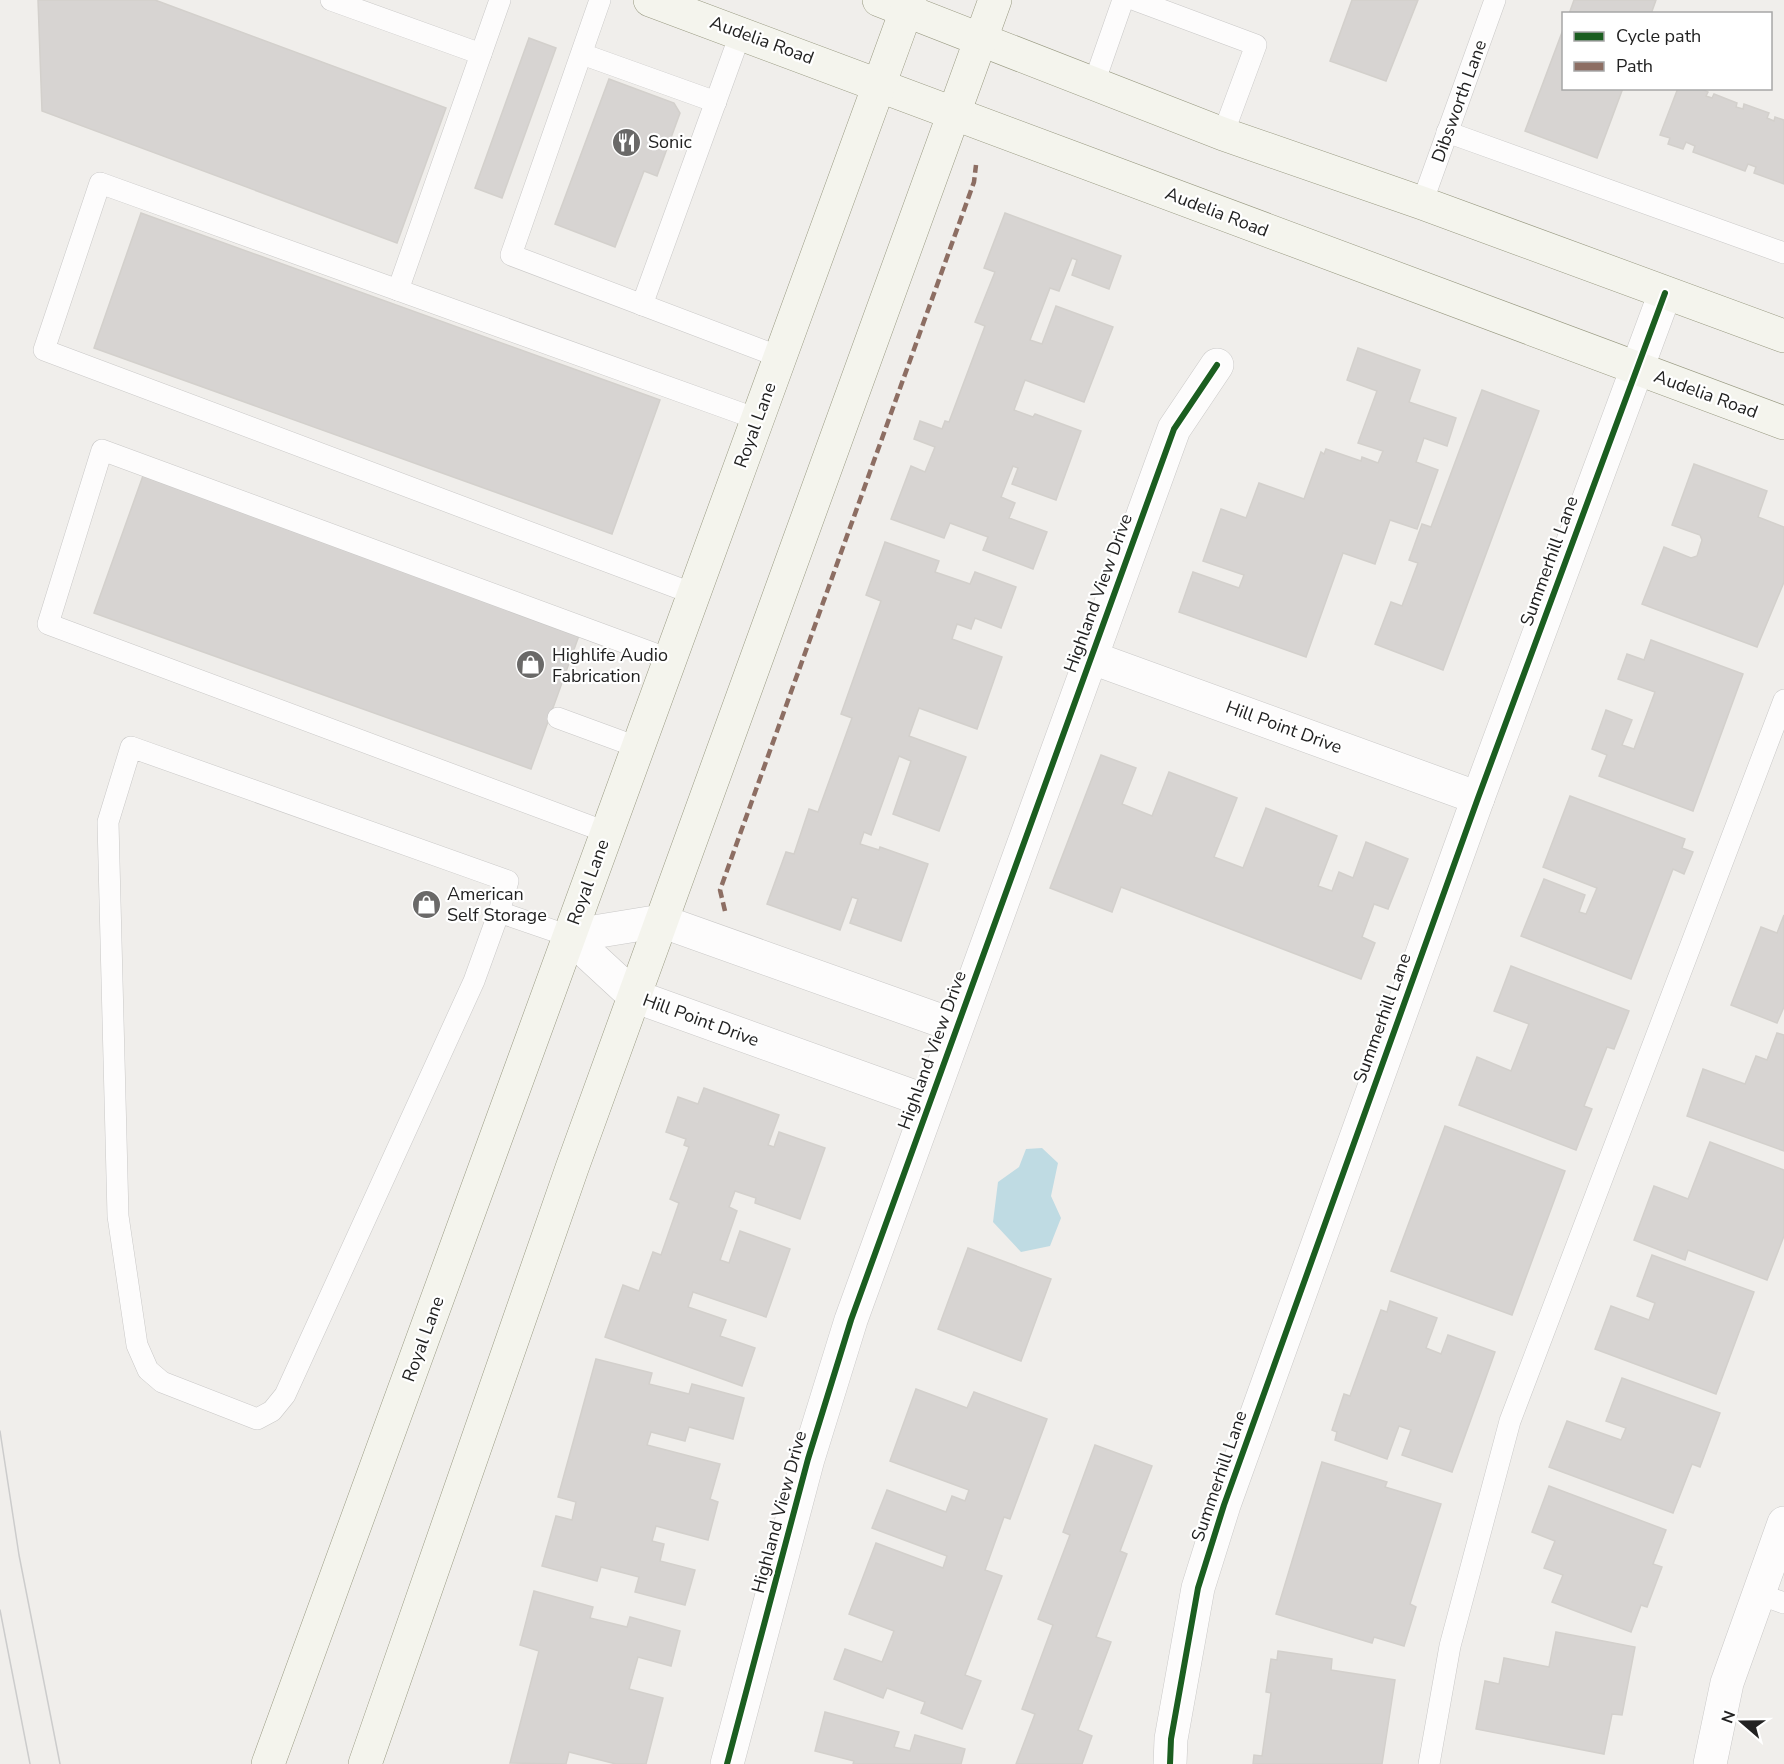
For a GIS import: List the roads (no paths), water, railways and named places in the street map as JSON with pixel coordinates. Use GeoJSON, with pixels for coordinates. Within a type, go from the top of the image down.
{"type":"FeatureCollection","features":[{"type":"Feature","properties":{"kind":"main road","name":"Audelia Road"},"geometry":{"type":"LineString","coordinates":[[650,0],[879,83],[1784,423]]}},
{"type":"Feature","properties":{"kind":"main road"},"geometry":{"type":"LineString","coordinates":[[364,1764],[634,996],[995,0]]}},
{"type":"Feature","properties":{"kind":"main road"},"geometry":{"type":"LineString","coordinates":[[898,3],[980,39],[1223,134],[1422,202],[1784,336]]}},
{"type":"Feature","properties":{"kind":"main road","name":"Royal Lane"},"geometry":{"type":"LineString","coordinates":[[268,1764],[879,83],[898,3]]}},
{"type":"Feature","properties":{"kind":"street","name":"Summerhill Lane"},"geometry":{"type":"LineString","coordinates":[[1170,1764],[1171,1740],[1198,1588],[1224,1505],[1478,798],[1665,293]]}},
{"type":"Feature","properties":{"kind":"street","name":"Highland View Drive"},"geometry":{"type":"LineString","coordinates":[[727,1764],[815,1438],[851,1320],[1174,429],[1217,365]]}},
{"type":"Feature","properties":{"kind":"street","name":"Hill Point Drive"},"geometry":{"type":"LineString","coordinates":[[1090,657],[1478,798]]}},
{"type":"Feature","properties":{"kind":"street"},"geometry":{"type":"LineString","coordinates":[[569,936],[661,921],[956,1026]]}},
{"type":"Feature","properties":{"kind":"street","name":"Hill Point Drive"},"geometry":{"type":"LineString","coordinates":[[569,936],[634,996],[929,1102]]}},
{"type":"Feature","properties":{"kind":"street"},"geometry":{"type":"LineString","coordinates":[[1710,1764],[1727,1683],[1771,1599],[1784,1523]]}},
{"type":"Feature","properties":{"kind":"lane"},"geometry":{"type":"LineString","coordinates":[[331,0],[481,54]]}},
{"type":"Feature","properties":{"kind":"lane"},"geometry":{"type":"LineString","coordinates":[[398,290],[500,0]]}},
{"type":"Feature","properties":{"kind":"lane"},"geometry":{"type":"LineString","coordinates":[[600,0],[511,255],[780,357]]}},
{"type":"Feature","properties":{"kind":"lane"},"geometry":{"type":"LineString","coordinates":[[1094,83],[1123,0]]}},
{"type":"Feature","properties":{"kind":"lane"},"geometry":{"type":"LineString","coordinates":[[1135,0],[1256,45],[1223,134]]}},
{"type":"Feature","properties":{"kind":"lane","name":"Dibsworth Lane"},"geometry":{"type":"LineString","coordinates":[[1422,202],[1496,0]]}},
{"type":"Feature","properties":{"kind":"lane"},"geometry":{"type":"LineString","coordinates":[[642,305],[741,32]]}},
{"type":"Feature","properties":{"kind":"lane"},"geometry":{"type":"LineString","coordinates":[[582,54],[716,102]]}},
{"type":"Feature","properties":{"kind":"lane"},"geometry":{"type":"LineString","coordinates":[[1447,132],[1784,253]]}},
{"type":"Feature","properties":{"kind":"lane"},"geometry":{"type":"LineString","coordinates":[[694,594],[44,350],[100,183],[757,419]]}},
{"type":"Feature","properties":{"kind":"lane"},"geometry":{"type":"LineString","coordinates":[[606,832],[48,624],[102,450],[669,659]]}},
{"type":"Feature","properties":{"kind":"lane"},"geometry":{"type":"LineString","coordinates":[[1429,1764],[1450,1646],[1510,1421],[1784,700]]}},
{"type":"Feature","properties":{"kind":"lane"},"geometry":{"type":"LineString","coordinates":[[558,718],[637,747]]}},
{"type":"Feature","properties":{"kind":"lane"},"geometry":{"type":"LineString","coordinates":[[131,747],[508,881],[499,912],[474,981],[285,1395],[272,1411],[257,1419],[162,1382],[148,1370],[137,1345],[118,1216],[108,822],[131,747]]}},
{"type":"Feature","properties":{"kind":"lane"},"geometry":{"type":"LineString","coordinates":[[499,912],[569,936]]}},
{"type":"Feature","properties":{"kind":"water"},"geometry":{"type":"Polygon","coordinates":[[[1042,1148],[1058,1163],[1051,1196],[1061,1218],[1050,1246],[1021,1252],[993,1222],[998,1182],[1019,1167],[1026,1149],[1042,1148]]]}},
{"type":"Feature","properties":{"kind":"tram line"},"geometry":{"type":"LineString","coordinates":[[0,1431],[19,1555],[60,1764]]}},
{"type":"Feature","properties":{"kind":"tram line"},"geometry":{"type":"LineString","coordinates":[[0,1610],[30,1764]]}},
{"type":"Feature","properties":{"kind":"place","name":"Sonic"},"geometry":{"type":"Point","coordinates":[627,142]}},
{"type":"Feature","properties":{"kind":"place","name":"Highlife Audio Fabrication"},"geometry":{"type":"Point","coordinates":[531,665]}},
{"type":"Feature","properties":{"kind":"place","name":"American Self Storage"},"geometry":{"type":"Point","coordinates":[426,904]}}]}
